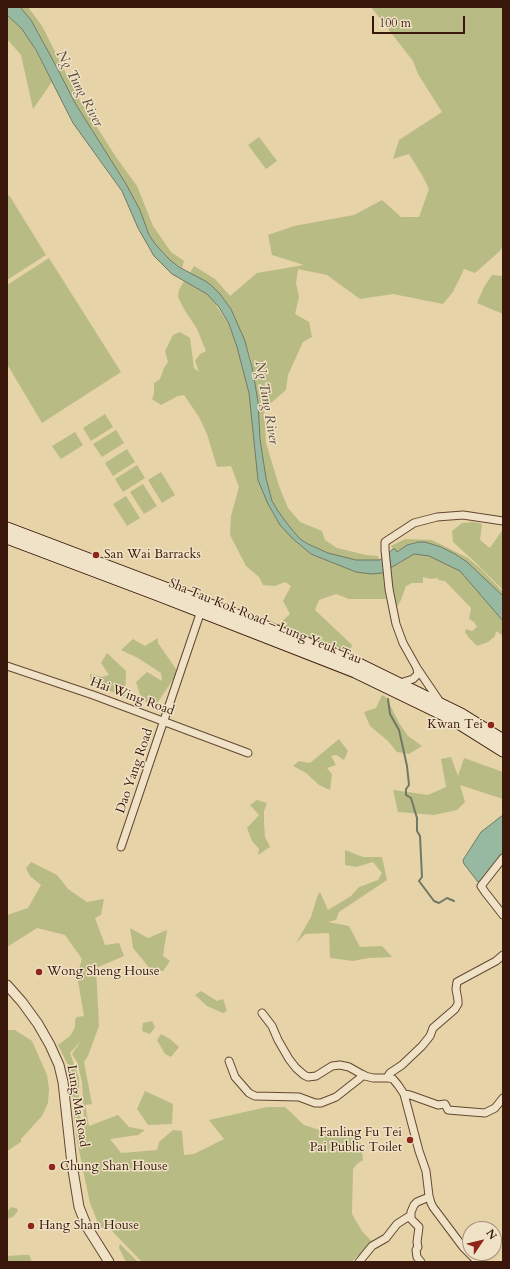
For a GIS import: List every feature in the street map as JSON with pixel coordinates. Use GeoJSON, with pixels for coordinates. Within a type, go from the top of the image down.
{"type":"FeatureCollection","features":[{"type":"Feature","properties":{"kind":"main road","name":"Sha Tau Kok Road – Lung Yeuk Tau"},"geometry":{"type":"LineString","coordinates":[[7,528],[359,664],[461,714],[503,740]]}},
{"type":"Feature","properties":{"kind":"main road","name":"Sha Tau Kok Road – Lung Yeuk Tau"},"geometry":{"type":"LineString","coordinates":[[7,538],[201,611],[355,672],[452,719],[503,751]]}},
{"type":"Feature","properties":{"kind":"street"},"geometry":{"type":"LineString","coordinates":[[441,704],[417,668],[396,624],[391,603],[385,542],[411,524],[450,515],[463,515],[503,521]]}},
{"type":"Feature","properties":{"kind":"street","name":"Dao Yang Road"},"geometry":{"type":"LineString","coordinates":[[121,847],[201,611]]}},
{"type":"Feature","properties":{"kind":"street","name":"Hai Wing Road"},"geometry":{"type":"LineString","coordinates":[[7,666],[91,694],[248,753]]}},
{"type":"Feature","properties":{"kind":"street"},"geometry":{"type":"LineString","coordinates":[[400,683],[413,679],[418,674],[417,668]]}},
{"type":"Feature","properties":{"kind":"street"},"geometry":{"type":"LineString","coordinates":[[503,858],[481,886],[503,915]]}},
{"type":"Feature","properties":{"kind":"street"},"geometry":{"type":"LineString","coordinates":[[389,1078],[388,1076],[390,1073],[402,1065],[422,1046],[430,1036],[433,1028],[455,1009],[458,1004],[456,989],[457,982],[496,961],[503,955]]}},
{"type":"Feature","properties":{"kind":"street","name":"Lung Ma Road"},"geometry":{"type":"LineString","coordinates":[[7,985],[38,1024],[59,1065],[63,1082],[72,1164],[79,1207],[87,1227],[109,1262]]}},
{"type":"Feature","properties":{"kind":"street"},"geometry":{"type":"LineString","coordinates":[[262,1013],[272,1026],[289,1059],[304,1075],[308,1077],[316,1076],[332,1066],[340,1065],[349,1067],[373,1078],[393,1079],[404,1094],[419,1151],[426,1171],[429,1197],[433,1207],[463,1247],[478,1262]]}},
{"type":"Feature","properties":{"kind":"street"},"geometry":{"type":"LineString","coordinates":[[229,1061],[235,1077],[240,1085],[255,1096],[299,1097],[315,1103],[321,1103],[336,1097],[364,1075]]}},
{"type":"Feature","properties":{"kind":"street"},"geometry":{"type":"LineString","coordinates":[[404,1094],[438,1105],[445,1104],[448,1110],[485,1113],[495,1108],[503,1098]]}},
{"type":"Feature","properties":{"kind":"street"},"geometry":{"type":"LineString","coordinates":[[421,1262],[417,1257],[416,1250],[418,1247],[418,1227],[411,1219],[411,1212],[414,1205],[429,1197]]}},
{"type":"Feature","properties":{"kind":"street"},"geometry":{"type":"LineString","coordinates":[[359,1262],[372,1246],[386,1238],[397,1224],[411,1215]]}},
{"type":"Feature","properties":{"kind":"shaded area"},"geometry":{"type":"Polygon","coordinates":[[[7,7],[20,7],[31,20],[75,103],[126,184],[140,210],[149,235],[156,245],[179,267],[207,282],[213,287],[231,309],[245,341],[253,371],[258,402],[260,439],[266,478],[272,501],[289,526],[300,539],[308,544],[328,553],[356,560],[380,560],[393,549],[397,552],[407,545],[418,542],[425,542],[441,547],[467,562],[503,596],[503,621],[460,571],[429,556],[414,554],[382,573],[371,574],[356,572],[311,554],[292,538],[280,525],[268,504],[258,480],[249,393],[237,347],[229,324],[219,307],[207,294],[172,274],[154,256],[138,228],[122,191],[73,123],[36,50],[22,29],[7,15],[7,7]]]}},
{"type":"Feature","properties":{"kind":"shaded area"},"geometry":{"type":"Polygon","coordinates":[[[20,7],[28,7],[42,26],[79,99],[116,157],[137,186],[153,226],[171,252],[184,261],[182,268],[171,261],[149,235],[140,210],[126,184],[75,103],[38,32],[20,7]]]}},
{"type":"Feature","properties":{"kind":"shaded area"},"geometry":{"type":"Polygon","coordinates":[[[371,7],[503,7],[503,245],[500,251],[475,273],[464,269],[453,292],[443,304],[393,294],[360,299],[327,275],[298,269],[296,283],[299,297],[295,314],[309,322],[312,337],[303,342],[288,375],[286,390],[264,409],[266,443],[279,486],[288,508],[300,522],[322,531],[325,540],[337,548],[366,555],[378,556],[380,560],[369,561],[348,559],[328,553],[308,544],[300,539],[278,511],[272,501],[266,478],[260,439],[256,387],[250,356],[245,341],[231,309],[224,299],[207,282],[190,273],[194,266],[215,279],[230,296],[257,273],[304,265],[272,255],[268,235],[294,226],[354,215],[382,200],[401,217],[419,217],[429,189],[409,154],[393,159],[399,140],[442,112],[418,74],[413,61],[371,7]]]}},
{"type":"Feature","properties":{"kind":"shaded area"},"geometry":{"type":"Polygon","coordinates":[[[7,15],[22,29],[30,40],[52,82],[33,109],[21,55],[7,39],[7,15]]]}},
{"type":"Feature","properties":{"kind":"shaded area"},"geometry":{"type":"Polygon","coordinates":[[[259,137],[277,161],[266,169],[248,145],[259,137]]]}},
{"type":"Feature","properties":{"kind":"shaded area"},"geometry":{"type":"Polygon","coordinates":[[[9,195],[46,255],[7,280],[7,196],[9,195]]]}},
{"type":"Feature","properties":{"kind":"shaded area"},"geometry":{"type":"Polygon","coordinates":[[[49,258],[121,372],[42,423],[7,364],[7,285],[49,258]]]}},
{"type":"Feature","properties":{"kind":"shaded area"},"geometry":{"type":"Polygon","coordinates":[[[492,275],[503,276],[503,314],[477,303],[484,287],[492,275]]]}},
{"type":"Feature","properties":{"kind":"shaded area"},"geometry":{"type":"Polygon","coordinates":[[[184,281],[207,294],[229,325],[237,347],[249,393],[258,480],[273,514],[292,538],[311,554],[349,569],[371,574],[382,573],[414,554],[429,556],[444,562],[460,571],[503,621],[503,636],[496,631],[495,636],[488,642],[477,646],[465,632],[466,629],[472,631],[477,627],[474,622],[469,619],[471,608],[445,581],[438,580],[438,578],[431,579],[423,577],[423,583],[412,583],[406,586],[401,600],[395,610],[383,576],[386,599],[349,599],[336,594],[319,600],[315,610],[352,645],[350,652],[344,656],[314,640],[297,636],[278,625],[290,614],[283,601],[291,586],[285,582],[275,586],[263,585],[259,577],[246,566],[230,535],[231,516],[239,487],[231,466],[217,467],[207,434],[199,417],[184,395],[178,396],[161,405],[152,399],[154,394],[154,383],[160,379],[168,362],[165,351],[173,335],[180,332],[190,338],[194,368],[199,372],[195,361],[200,354],[206,351],[197,329],[178,297],[179,290],[184,281]]]}},
{"type":"Feature","properties":{"kind":"shaded area"},"geometry":{"type":"Polygon","coordinates":[[[105,414],[113,427],[91,441],[83,428],[105,414]]]}},
{"type":"Feature","properties":{"kind":"shaded area"},"geometry":{"type":"Polygon","coordinates":[[[116,430],[124,443],[102,457],[93,444],[116,430]]]}},
{"type":"Feature","properties":{"kind":"shaded area"},"geometry":{"type":"Polygon","coordinates":[[[75,432],[83,445],[61,459],[52,446],[75,432]]]}},
{"type":"Feature","properties":{"kind":"shaded area"},"geometry":{"type":"Polygon","coordinates":[[[127,449],[135,462],[113,476],[105,463],[127,449]]]}},
{"type":"Feature","properties":{"kind":"shaded area"},"geometry":{"type":"Polygon","coordinates":[[[137,465],[145,478],[123,492],[115,479],[137,465]]]}},
{"type":"Feature","properties":{"kind":"shaded area"},"geometry":{"type":"Polygon","coordinates":[[[161,472],[175,495],[162,503],[148,480],[161,472]]]}},
{"type":"Feature","properties":{"kind":"shaded area"},"geometry":{"type":"Polygon","coordinates":[[[143,484],[157,506],[144,514],[130,492],[143,484]]]}},
{"type":"Feature","properties":{"kind":"shaded area"},"geometry":{"type":"Polygon","coordinates":[[[126,496],[140,518],[127,526],[113,504],[126,496]]]}},
{"type":"Feature","properties":{"kind":"shaded area"},"geometry":{"type":"Polygon","coordinates":[[[474,522],[482,524],[480,540],[490,548],[503,529],[503,590],[453,542],[452,531],[462,523],[474,522]]]}},
{"type":"Feature","properties":{"kind":"shaded area"},"geometry":{"type":"Polygon","coordinates":[[[405,539],[432,540],[468,558],[503,592],[503,596],[467,562],[441,547],[425,542],[418,542],[411,543],[396,552],[391,546],[405,539]]]}},
{"type":"Feature","properties":{"kind":"shaded area"},"geometry":{"type":"Polygon","coordinates":[[[158,638],[158,643],[178,672],[154,708],[141,698],[136,682],[147,672],[162,681],[161,673],[138,658],[121,650],[133,639],[145,646],[158,638]]]}},
{"type":"Feature","properties":{"kind":"shaded area"},"geometry":{"type":"Polygon","coordinates":[[[107,653],[126,671],[125,697],[91,683],[90,674],[102,677],[109,675],[101,663],[107,653]]]}},
{"type":"Feature","properties":{"kind":"shaded area"},"geometry":{"type":"Polygon","coordinates":[[[382,695],[386,697],[399,723],[408,736],[422,746],[409,754],[397,752],[388,741],[370,726],[364,712],[376,708],[382,695]]]}},
{"type":"Feature","properties":{"kind":"shaded area"},"geometry":{"type":"Polygon","coordinates":[[[339,739],[348,751],[344,760],[336,755],[331,756],[336,765],[327,768],[332,774],[330,790],[319,785],[306,773],[293,766],[299,761],[310,763],[339,739]]]}},
{"type":"Feature","properties":{"kind":"shaded area"},"geometry":{"type":"Polygon","coordinates":[[[451,757],[458,776],[464,758],[503,772],[503,799],[460,785],[465,802],[457,810],[434,815],[398,812],[393,790],[428,795],[446,787],[441,759],[451,757]]]}},
{"type":"Feature","properties":{"kind":"shaded area"},"geometry":{"type":"Polygon","coordinates":[[[257,800],[267,803],[264,811],[265,837],[270,847],[258,855],[259,849],[252,841],[247,828],[259,815],[250,805],[257,800]]]}},
{"type":"Feature","properties":{"kind":"shaded area"},"geometry":{"type":"Polygon","coordinates":[[[503,815],[503,853],[478,882],[464,864],[463,860],[481,832],[503,815]]]}},
{"type":"Feature","properties":{"kind":"shaded area"},"geometry":{"type":"Polygon","coordinates":[[[345,850],[363,857],[382,857],[387,880],[339,912],[336,920],[328,922],[349,926],[360,947],[382,946],[392,957],[368,958],[353,961],[330,958],[329,933],[305,934],[296,943],[311,917],[320,892],[328,910],[351,896],[359,887],[378,880],[382,873],[373,862],[356,867],[345,865],[345,850]]]}},
{"type":"Feature","properties":{"kind":"shaded area"},"geometry":{"type":"Polygon","coordinates":[[[31,862],[57,875],[68,889],[87,902],[104,899],[101,915],[95,918],[105,945],[119,943],[124,956],[96,968],[99,1026],[88,1056],[84,1062],[92,1104],[85,1105],[89,1126],[118,1115],[129,1127],[145,1130],[138,1135],[110,1139],[121,1153],[157,1150],[159,1142],[173,1130],[182,1131],[184,1155],[194,1154],[224,1139],[209,1120],[267,1107],[285,1107],[304,1125],[338,1136],[346,1134],[357,1138],[361,1144],[363,1160],[353,1169],[352,1214],[362,1231],[373,1243],[365,1255],[356,1257],[352,1262],[142,1262],[110,1229],[100,1228],[90,1203],[77,1141],[67,1063],[58,1045],[70,1036],[75,1027],[75,1020],[77,1017],[84,1016],[77,975],[82,959],[65,935],[37,928],[7,947],[7,915],[28,908],[41,885],[30,876],[26,868],[31,862]],[[81,1041],[70,1053],[79,1078],[79,1112],[85,1136],[82,1082],[77,1062],[72,1054],[81,1041]]]}},
{"type":"Feature","properties":{"kind":"shaded area"},"geometry":{"type":"Polygon","coordinates":[[[130,928],[148,938],[167,930],[163,956],[170,961],[163,971],[152,971],[133,948],[130,928]]]}},
{"type":"Feature","properties":{"kind":"shaded area"},"geometry":{"type":"Polygon","coordinates":[[[201,991],[217,1001],[223,999],[227,1011],[223,1013],[207,1006],[195,995],[201,991]]]}},
{"type":"Feature","properties":{"kind":"shaded area"},"geometry":{"type":"Polygon","coordinates":[[[152,1021],[155,1027],[150,1034],[142,1031],[143,1023],[152,1021]]]}},
{"type":"Feature","properties":{"kind":"shaded area"},"geometry":{"type":"Polygon","coordinates":[[[7,1030],[15,1030],[32,1041],[47,1075],[49,1089],[48,1103],[42,1116],[21,1139],[21,1142],[7,1151],[7,1030]]]}},
{"type":"Feature","properties":{"kind":"shaded area"},"geometry":{"type":"Polygon","coordinates":[[[161,1034],[170,1039],[179,1047],[171,1057],[165,1054],[157,1040],[161,1034]]]}},
{"type":"Feature","properties":{"kind":"shaded area"},"geometry":{"type":"Polygon","coordinates":[[[145,1091],[173,1104],[172,1124],[148,1125],[137,1109],[145,1091]]]}},
{"type":"Feature","properties":{"kind":"shaded area"},"geometry":{"type":"Polygon","coordinates":[[[12,1207],[18,1209],[17,1212],[13,1217],[7,1219],[7,1211],[12,1207]]]}},
{"type":"Feature","properties":{"kind":"shaded area"},"geometry":{"type":"Polygon","coordinates":[[[120,1244],[137,1262],[126,1262],[119,1248],[120,1244]]]}},
{"type":"Feature","properties":{"kind":"shaded area"},"geometry":{"type":"Polygon","coordinates":[[[29,1255],[32,1262],[7,1262],[7,1256],[29,1255]]]}},
{"type":"Feature","properties":{"kind":"waterway"},"geometry":{"type":"LineString","coordinates":[[388,699],[390,714],[399,730],[407,766],[409,785],[406,789],[406,795],[411,798],[417,818],[417,831],[420,836],[422,877],[419,881],[434,901],[439,903],[447,898],[454,901]]}},
{"type":"Feature","properties":{"kind":"place","name":"San Wai Barracks"},"geometry":{"type":"Point","coordinates":[96,555]}},
{"type":"Feature","properties":{"kind":"place","name":"Kwan Tei"},"geometry":{"type":"Point","coordinates":[491,725]}},
{"type":"Feature","properties":{"kind":"place","name":"Wong Sheng House"},"geometry":{"type":"Point","coordinates":[39,972]}},
{"type":"Feature","properties":{"kind":"place","name":"Fanling Fu Tei Pai Public Toilet"},"geometry":{"type":"Point","coordinates":[410,1140]}},
{"type":"Feature","properties":{"kind":"place","name":"Chung Shan House"},"geometry":{"type":"Point","coordinates":[52,1167]}},
{"type":"Feature","properties":{"kind":"place","name":"Hang Shan House"},"geometry":{"type":"Point","coordinates":[31,1226]}},
{"type":"Feature","properties":{"kind":"water label","name":"Ng Tung River"},"geometry":{"type":"Point","coordinates":[79,89]}},
{"type":"Feature","properties":{"kind":"water label","name":"Ng Tung River"},"geometry":{"type":"Point","coordinates":[266,403]}}]}
